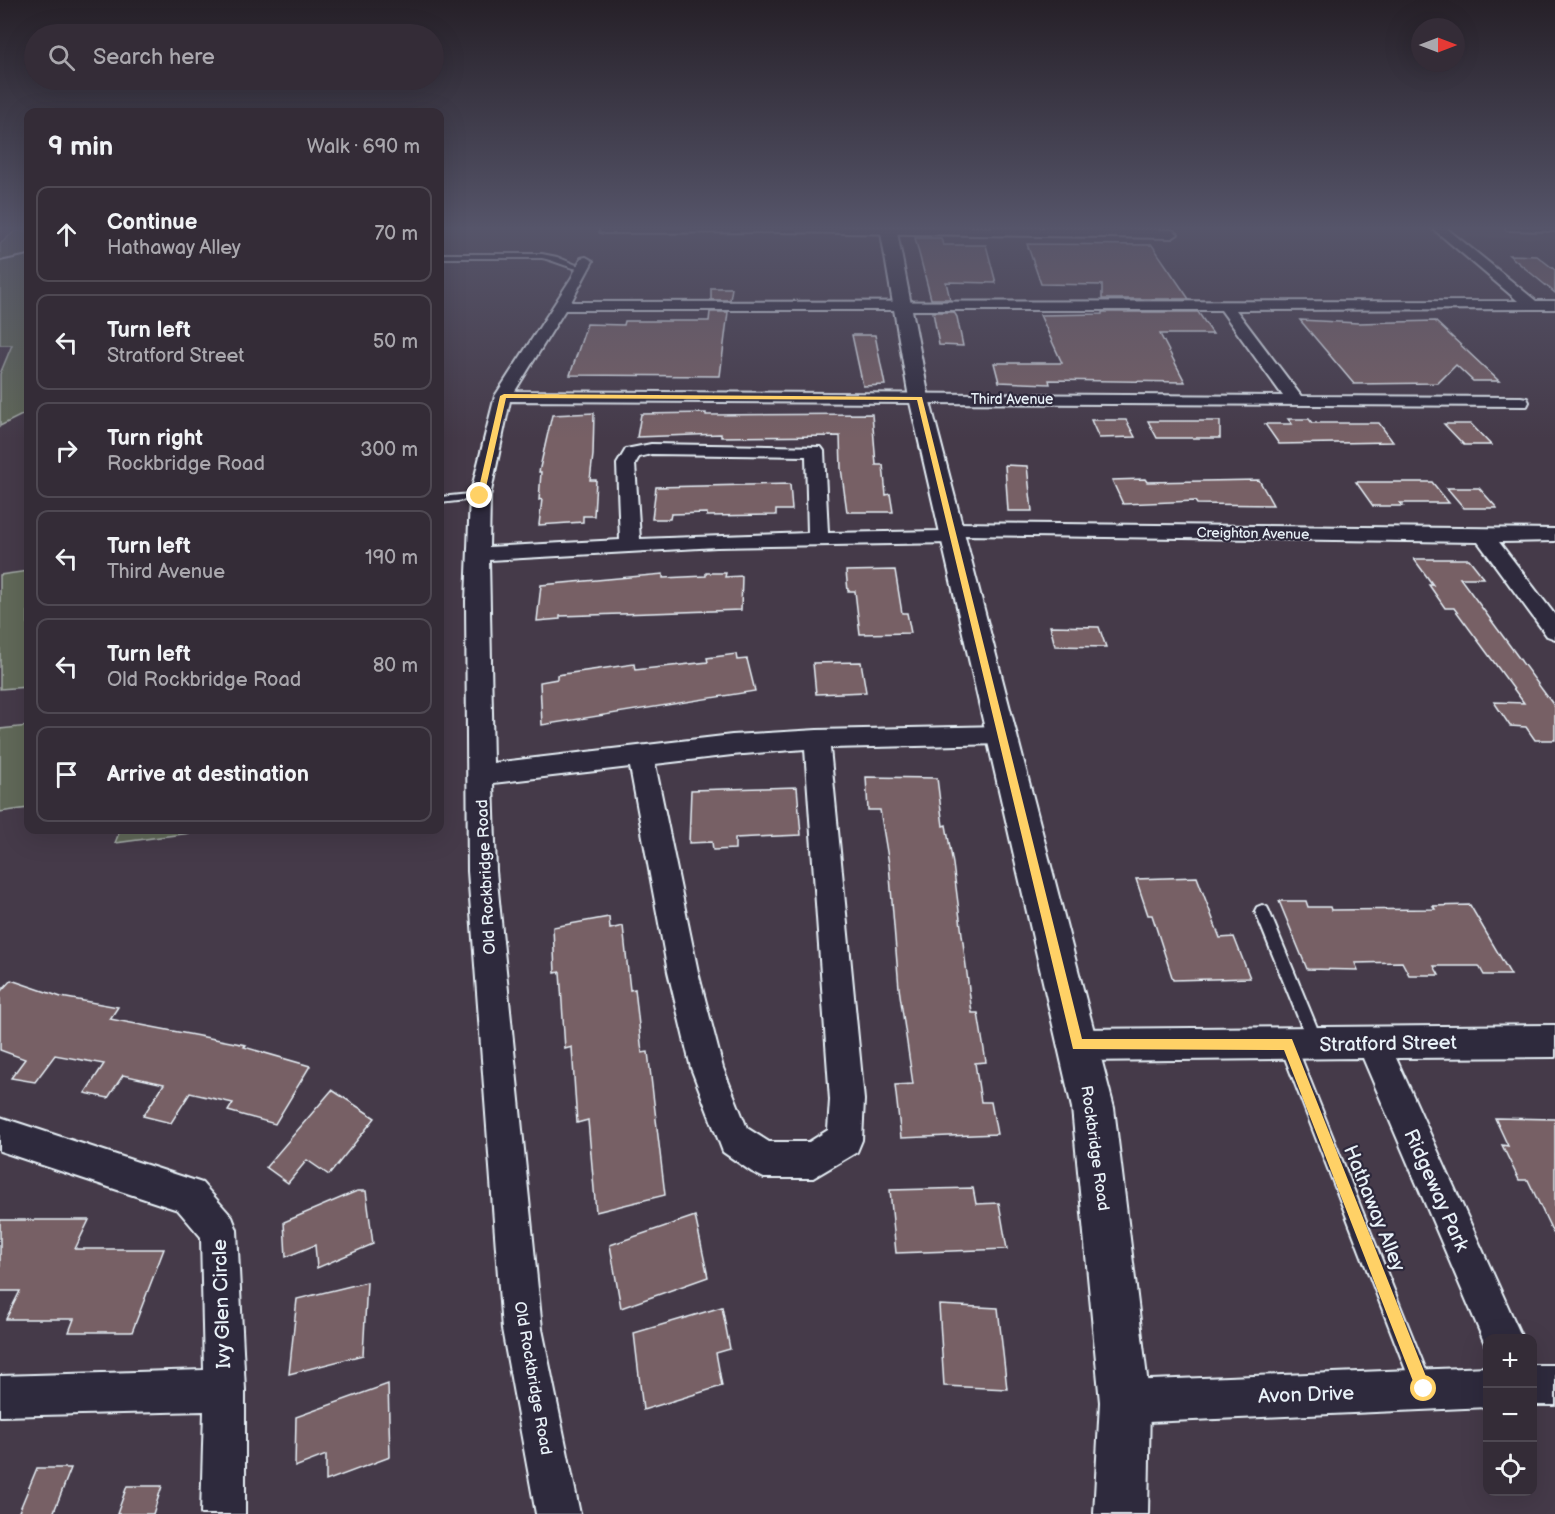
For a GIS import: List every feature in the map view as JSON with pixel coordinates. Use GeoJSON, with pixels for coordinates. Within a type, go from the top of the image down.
{"type":"FeatureCollection","features":[{"type":"Feature","properties":{"kind":"street","name":"Old Rockbridge Road"},"geometry":{"type":"LineString","coordinates":[[558,1514],[522,1329],[482,871],[477,601],[480,496],[504,396],[565,298]]}},
{"type":"Feature","properties":{"kind":"street","name":"Rockbridge Road"},"geometry":{"type":"LineString","coordinates":[[900,298],[919,398],[1093,1108],[1125,1402],[1121,1514]]}},
{"type":"Feature","properties":{"kind":"street"},"geometry":{"type":"LineString","coordinates":[[1523,298],[1532,305]]}},
{"type":"Feature","properties":{"kind":"street"},"geometry":{"type":"LineString","coordinates":[[560,306],[1555,306]]}},
{"type":"Feature","properties":{"kind":"street"},"geometry":{"type":"LineString","coordinates":[[1226,307],[1296,401]]}},
{"type":"Feature","properties":{"kind":"street","name":"Third Avenue"},"geometry":{"type":"LineString","coordinates":[[504,396],[1521,402]]}},
{"type":"Feature","properties":{"kind":"street"},"geometry":{"type":"LineString","coordinates":[[630,545],[626,464],[632,453],[651,449],[815,451],[818,538]]}},
{"type":"Feature","properties":{"kind":"street","name":"Creighton Avenue"},"geometry":{"type":"LineString","coordinates":[[479,554],[630,545],[952,533],[1484,536],[1555,534]]}},
{"type":"Feature","properties":{"kind":"street"},"geometry":{"type":"LineString","coordinates":[[1484,536],[1555,631]]}},
{"type":"Feature","properties":{"kind":"street"},"geometry":{"type":"LineString","coordinates":[[480,775],[732,745],[817,739],[1002,735]]}},
{"type":"Feature","properties":{"kind":"street"},"geometry":{"type":"LineString","coordinates":[[640,755],[683,972],[704,1058],[735,1140],[764,1161],[813,1160],[845,1140],[847,1100],[817,739]]}},
{"type":"Feature","properties":{"kind":"street","name":"Stratford Street"},"geometry":{"type":"LineString","coordinates":[[1077,1045],[1555,1041]]}},
{"type":"Feature","properties":{"kind":"street","name":"Ridgeway Park"},"geometry":{"type":"LineString","coordinates":[[1372,1042],[1500,1334]]}},
{"type":"Feature","properties":{"kind":"street","name":"Ivy Glen Circle"},"geometry":{"type":"LineString","coordinates":[[0,1134],[189,1196],[219,1230],[225,1390],[223,1514]]}},
{"type":"Feature","properties":{"kind":"street"},"geometry":{"type":"LineString","coordinates":[[1537,1385],[1555,1385]]}},
{"type":"Feature","properties":{"kind":"street","name":"Avon Drive"},"geometry":{"type":"LineString","coordinates":[[1125,1402],[1483,1387]]}},
{"type":"Feature","properties":{"kind":"street"},"geometry":{"type":"LineString","coordinates":[[0,1396],[225,1390]]}},
{"type":"Feature","properties":{"kind":"lane"},"geometry":{"type":"LineString","coordinates":[[444,500],[480,496]]}},
{"type":"Feature","properties":{"kind":"lane","name":"Hathaway Alley"},"geometry":{"type":"LineString","coordinates":[[1262,911],[1301,1043],[1424,1389]]}},
{"type":"Feature","properties":{"kind":"green space"},"geometry":{"type":"Polygon","coordinates":[[[0,298],[24,298],[24,414],[0,426],[0,374],[12,345],[0,345],[0,298]]]}},
{"type":"Feature","properties":{"kind":"green space"},"geometry":{"type":"Polygon","coordinates":[[[24,572],[24,687],[0,689],[0,575],[24,572]]]}},
{"type":"Feature","properties":{"kind":"green space"},"geometry":{"type":"Polygon","coordinates":[[[24,726],[24,809],[0,812],[0,729],[24,726]]]}},
{"type":"Feature","properties":{"kind":"green space"},"geometry":{"type":"Polygon","coordinates":[[[118,834],[183,834],[115,843],[118,834]]]}},
{"type":"Feature","properties":{"kind":"building"},"geometry":{"type":"Polygon","coordinates":[[[711,298],[730,298],[730,300],[711,300],[711,298]]]}},
{"type":"Feature","properties":{"kind":"building"},"geometry":{"type":"Polygon","coordinates":[[[931,298],[950,299],[931,299],[931,298]]]}},
{"type":"Feature","properties":{"kind":"building"},"geometry":{"type":"Polygon","coordinates":[[[1188,298],[1189,299],[1102,299],[1188,298]]]}},
{"type":"Feature","properties":{"kind":"building"},"geometry":{"type":"Polygon","coordinates":[[[710,312],[728,312],[720,376],[570,375],[587,324],[624,325],[625,321],[709,321],[710,312]]]}},
{"type":"Feature","properties":{"kind":"building"},"geometry":{"type":"Polygon","coordinates":[[[933,312],[954,312],[963,346],[939,345],[933,312]]]}},
{"type":"Feature","properties":{"kind":"building"},"geometry":{"type":"Polygon","coordinates":[[[1102,312],[1198,312],[1213,334],[1160,334],[1185,382],[1049,380],[1050,384],[999,382],[994,363],[1062,363],[1040,315],[1102,314],[1102,312]]]}},
{"type":"Feature","properties":{"kind":"building"},"geometry":{"type":"Polygon","coordinates":[[[1300,320],[1358,323],[1435,321],[1499,381],[1473,381],[1456,365],[1438,383],[1354,384],[1300,320]]]}},
{"type":"Feature","properties":{"kind":"building"},"geometry":{"type":"Polygon","coordinates":[[[852,335],[875,335],[885,385],[863,386],[852,335]]]}},
{"type":"Feature","properties":{"kind":"building"},"geometry":{"type":"Polygon","coordinates":[[[594,413],[590,480],[596,480],[594,516],[583,516],[583,522],[539,525],[542,499],[539,500],[541,472],[539,472],[552,415],[594,413]]]}},
{"type":"Feature","properties":{"kind":"building"},"geometry":{"type":"Polygon","coordinates":[[[706,413],[706,415],[872,414],[876,465],[883,465],[886,495],[890,494],[893,512],[847,512],[841,468],[840,436],[721,437],[721,434],[637,437],[641,414],[706,413]]]}},
{"type":"Feature","properties":{"kind":"building"},"geometry":{"type":"Polygon","coordinates":[[[1288,419],[1309,419],[1312,423],[1379,423],[1393,442],[1279,444],[1265,424],[1292,424],[1288,419]]]}},
{"type":"Feature","properties":{"kind":"building"},"geometry":{"type":"Polygon","coordinates":[[[1091,420],[1126,420],[1135,437],[1099,438],[1091,420]]]}},
{"type":"Feature","properties":{"kind":"building"},"geometry":{"type":"Polygon","coordinates":[[[1148,421],[1220,421],[1220,438],[1157,438],[1148,421]]]}},
{"type":"Feature","properties":{"kind":"building"},"geometry":{"type":"Polygon","coordinates":[[[1444,424],[1471,424],[1491,445],[1464,445],[1444,424]]]}},
{"type":"Feature","properties":{"kind":"building"},"geometry":{"type":"Polygon","coordinates":[[[1005,465],[1027,466],[1032,511],[1008,511],[1005,465]]]}},
{"type":"Feature","properties":{"kind":"building"},"geometry":{"type":"Polygon","coordinates":[[[1145,479],[1147,482],[1259,480],[1273,505],[1197,504],[1195,501],[1123,504],[1112,480],[1145,479]]]}},
{"type":"Feature","properties":{"kind":"building"},"geometry":{"type":"Polygon","coordinates":[[[1356,482],[1432,482],[1449,503],[1400,503],[1403,506],[1373,506],[1356,482]]]}},
{"type":"Feature","properties":{"kind":"building"},"geometry":{"type":"Polygon","coordinates":[[[790,484],[792,510],[776,510],[776,515],[671,514],[670,519],[652,519],[656,487],[790,484]]]}},
{"type":"Feature","properties":{"kind":"building"},"geometry":{"type":"Polygon","coordinates":[[[1447,488],[1479,488],[1497,508],[1464,508],[1447,488]]]}},
{"type":"Feature","properties":{"kind":"building"},"geometry":{"type":"Polygon","coordinates":[[[1414,559],[1469,559],[1484,578],[1460,578],[1555,707],[1555,740],[1535,740],[1526,727],[1510,726],[1494,702],[1524,703],[1454,608],[1445,608],[1429,585],[1433,585],[1414,559]]]}},
{"type":"Feature","properties":{"kind":"building"},"geometry":{"type":"Polygon","coordinates":[[[895,570],[902,613],[907,613],[911,633],[860,634],[855,591],[848,591],[846,571],[895,570]]]}},
{"type":"Feature","properties":{"kind":"building"},"geometry":{"type":"Polygon","coordinates":[[[706,573],[726,573],[725,577],[742,576],[741,610],[560,616],[560,619],[537,621],[541,585],[663,574],[663,578],[706,576],[706,573]]]}},
{"type":"Feature","properties":{"kind":"building"},"geometry":{"type":"Polygon","coordinates":[[[1050,626],[1099,627],[1106,647],[1055,646],[1050,626]]]}},
{"type":"Feature","properties":{"kind":"building"},"geometry":{"type":"Polygon","coordinates":[[[736,654],[737,660],[747,659],[755,691],[542,725],[540,682],[557,679],[557,675],[634,664],[635,670],[708,662],[707,658],[736,654]]]}},
{"type":"Feature","properties":{"kind":"building"},"geometry":{"type":"Polygon","coordinates":[[[861,662],[866,692],[816,694],[813,663],[861,662]]]}},
{"type":"Feature","properties":{"kind":"building"},"geometry":{"type":"Polygon","coordinates":[[[866,777],[937,778],[943,826],[946,825],[953,864],[972,1013],[978,1013],[986,1062],[975,1063],[981,1102],[991,1102],[997,1134],[901,1138],[895,1085],[913,1084],[899,988],[889,864],[880,810],[868,810],[866,777]]]}},
{"type":"Feature","properties":{"kind":"building"},"geometry":{"type":"Polygon","coordinates":[[[797,787],[801,835],[735,838],[735,849],[713,850],[712,842],[689,843],[691,790],[797,787]]]}},
{"type":"Feature","properties":{"kind":"building"},"geometry":{"type":"Polygon","coordinates":[[[1197,877],[1220,938],[1234,937],[1250,978],[1173,980],[1152,915],[1148,915],[1136,879],[1197,877]]]}},
{"type":"Feature","properties":{"kind":"building"},"geometry":{"type":"Polygon","coordinates":[[[1279,901],[1306,901],[1308,907],[1330,907],[1331,910],[1435,909],[1433,906],[1470,905],[1511,975],[1484,975],[1479,966],[1434,966],[1439,975],[1409,975],[1402,962],[1355,963],[1358,970],[1307,969],[1279,901]]]}},
{"type":"Feature","properties":{"kind":"building"},"geometry":{"type":"Polygon","coordinates":[[[609,917],[610,929],[623,926],[630,990],[635,989],[642,1053],[648,1052],[665,1195],[596,1212],[588,1120],[577,1123],[572,1047],[565,1049],[560,972],[555,973],[553,927],[609,917]]]}},
{"type":"Feature","properties":{"kind":"building"},"geometry":{"type":"Polygon","coordinates":[[[11,980],[61,997],[118,1007],[110,1019],[246,1045],[244,1047],[310,1066],[275,1124],[228,1111],[233,1103],[190,1093],[171,1123],[143,1116],[164,1084],[123,1075],[108,1098],[85,1093],[104,1064],[55,1055],[35,1082],[11,1078],[25,1059],[0,1050],[0,992],[11,980]]]}},
{"type":"Feature","properties":{"kind":"building"},"geometry":{"type":"Polygon","coordinates":[[[332,1090],[375,1118],[329,1175],[307,1160],[288,1183],[266,1167],[332,1090]]]}},
{"type":"Feature","properties":{"kind":"building"},"geometry":{"type":"Polygon","coordinates":[[[1495,1118],[1555,1119],[1555,1237],[1528,1180],[1519,1180],[1502,1145],[1508,1146],[1495,1118]]]}},
{"type":"Feature","properties":{"kind":"building"},"geometry":{"type":"Polygon","coordinates":[[[973,1188],[976,1204],[999,1203],[1007,1249],[896,1253],[890,1190],[973,1188]]]}},
{"type":"Feature","properties":{"kind":"building"},"geometry":{"type":"Polygon","coordinates":[[[357,1191],[366,1191],[373,1244],[317,1268],[315,1245],[286,1257],[284,1222],[357,1191]]]}},
{"type":"Feature","properties":{"kind":"building"},"geometry":{"type":"Polygon","coordinates":[[[695,1216],[708,1277],[621,1308],[610,1245],[695,1216]]]}},
{"type":"Feature","properties":{"kind":"building"},"geometry":{"type":"Polygon","coordinates":[[[0,1220],[89,1220],[75,1249],[164,1249],[132,1332],[69,1332],[74,1319],[6,1319],[20,1291],[0,1291],[0,1220]]]}},
{"type":"Feature","properties":{"kind":"building"},"geometry":{"type":"Polygon","coordinates":[[[367,1282],[363,1355],[289,1374],[297,1299],[367,1282]]]}},
{"type":"Feature","properties":{"kind":"building"},"geometry":{"type":"Polygon","coordinates":[[[939,1305],[998,1308],[1007,1389],[944,1386],[939,1305]]]}},
{"type":"Feature","properties":{"kind":"building"},"geometry":{"type":"Polygon","coordinates":[[[722,1307],[730,1349],[716,1353],[722,1386],[643,1410],[634,1333],[722,1307]]]}},
{"type":"Feature","properties":{"kind":"building"},"geometry":{"type":"Polygon","coordinates":[[[388,1384],[390,1457],[326,1481],[326,1455],[295,1467],[296,1417],[388,1384]]]}},
{"type":"Feature","properties":{"kind":"building"},"geometry":{"type":"Polygon","coordinates":[[[37,1468],[71,1468],[53,1514],[18,1514],[37,1468]]]}},
{"type":"Feature","properties":{"kind":"building"},"geometry":{"type":"Polygon","coordinates":[[[127,1486],[162,1486],[153,1514],[117,1514],[127,1486]]]}},
{"type":"Feature","properties":{"kind":"route"},"geometry":{"type":"LineString","coordinates":[[480,496],[504,396],[919,398],[1077,1045],[1287,1044],[1424,1389]]}}]}
